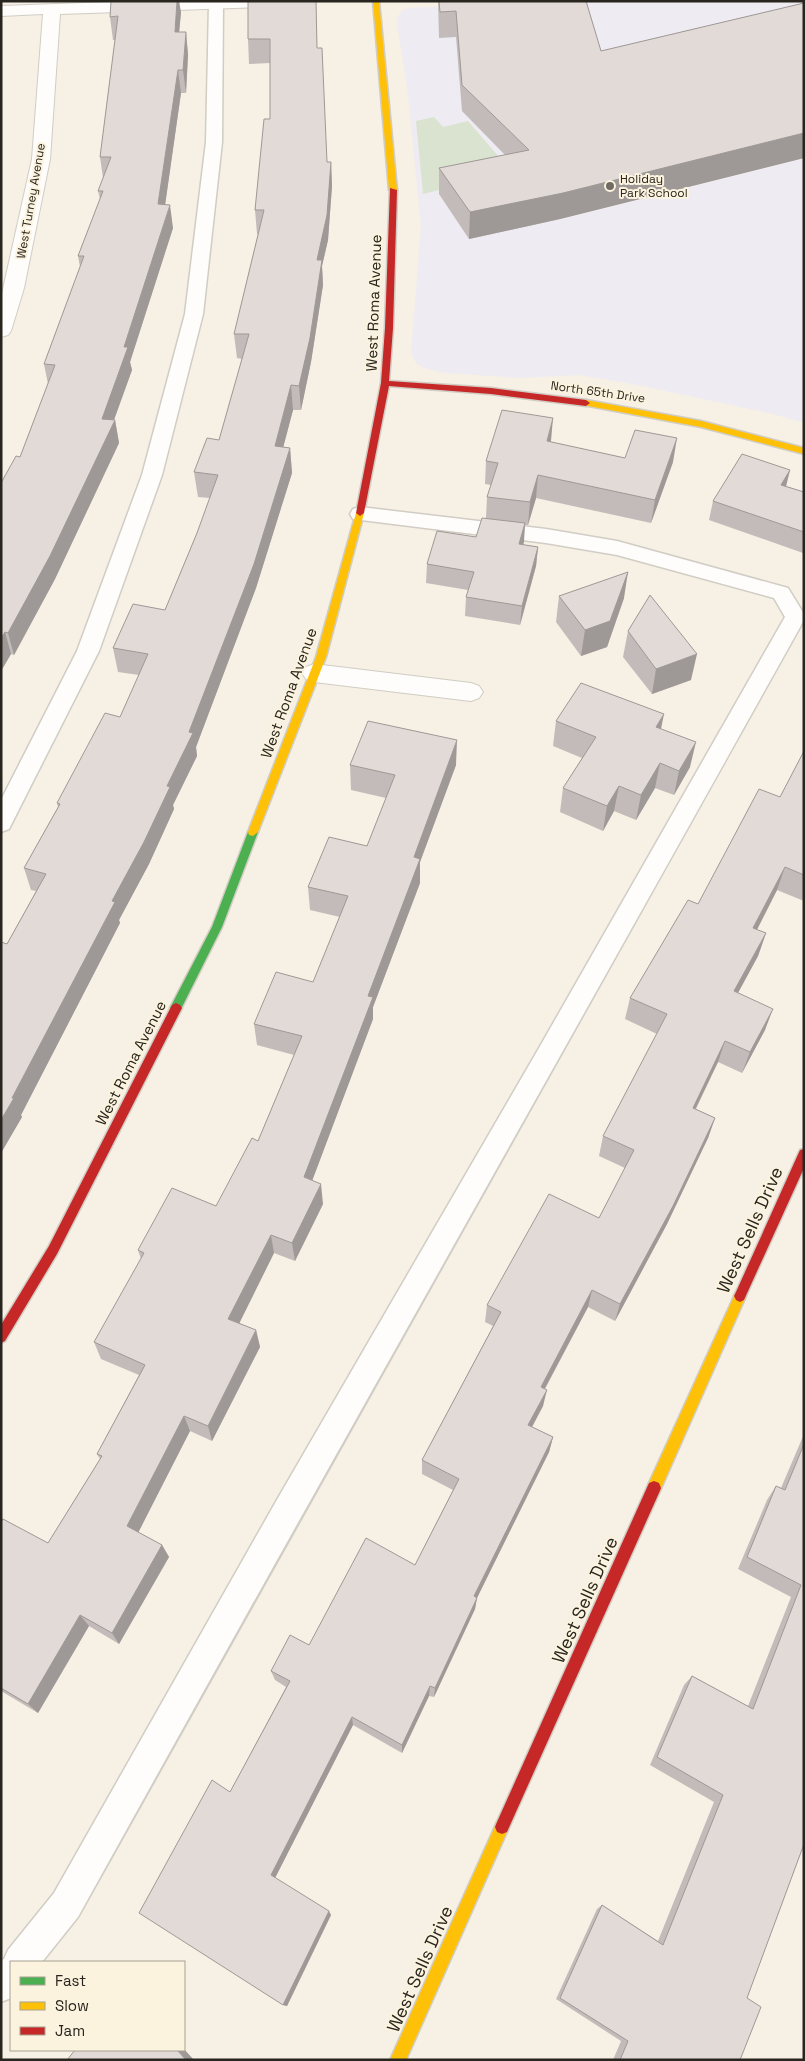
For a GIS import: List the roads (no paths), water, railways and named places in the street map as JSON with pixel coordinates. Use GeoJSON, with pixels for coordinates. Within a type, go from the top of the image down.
{"type":"FeatureCollection","features":[{"type":"Feature","properties":{"kind":"street"},"geometry":{"type":"LineString","coordinates":[[1,11],[290,1]]}},
{"type":"Feature","properties":{"kind":"street","name":"West Roma Avenue"},"geometry":{"type":"LineString","coordinates":[[1,1337],[53,1250],[217,927],[321,657],[360,514],[385,383],[389,328],[393,193],[376,1]]}},
{"type":"Feature","properties":{"kind":"street","name":"West Turney Avenue"},"geometry":{"type":"LineString","coordinates":[[1,331],[14,288],[41,159],[52,9]]}},
{"type":"Feature","properties":{"kind":"street","name":"North 65th Drive"},"geometry":{"type":"LineString","coordinates":[[385,383],[439,386],[579,402],[677,419],[751,435],[804,451]]}},
{"type":"Feature","properties":{"kind":"street"},"geometry":{"type":"LineString","coordinates":[[314,673],[471,692]]}},
{"type":"Feature","properties":{"kind":"street","name":"West Sells Drive"},"geometry":{"type":"LineString","coordinates":[[398,2060],[804,1154]]}},
{"type":"Feature","properties":{"kind":"lane"},"geometry":{"type":"LineString","coordinates":[[1,823],[88,651],[152,475],[194,314],[214,142],[216,4]]}},
{"type":"Feature","properties":{"kind":"lane"},"geometry":{"type":"LineString","coordinates":[[21,1961],[66,1905],[288,1508],[548,1056],[795,618],[781,593],[617,548],[546,536],[360,514]]}},
{"type":"Feature","properties":{"kind":"lane"},"geometry":{"type":"LineString","coordinates":[[1,1985],[10,1974]]}},
{"type":"Feature","properties":{"kind":"place","name":"Holiday Park School"},"geometry":{"type":"Point","coordinates":[610,186]}}]}
